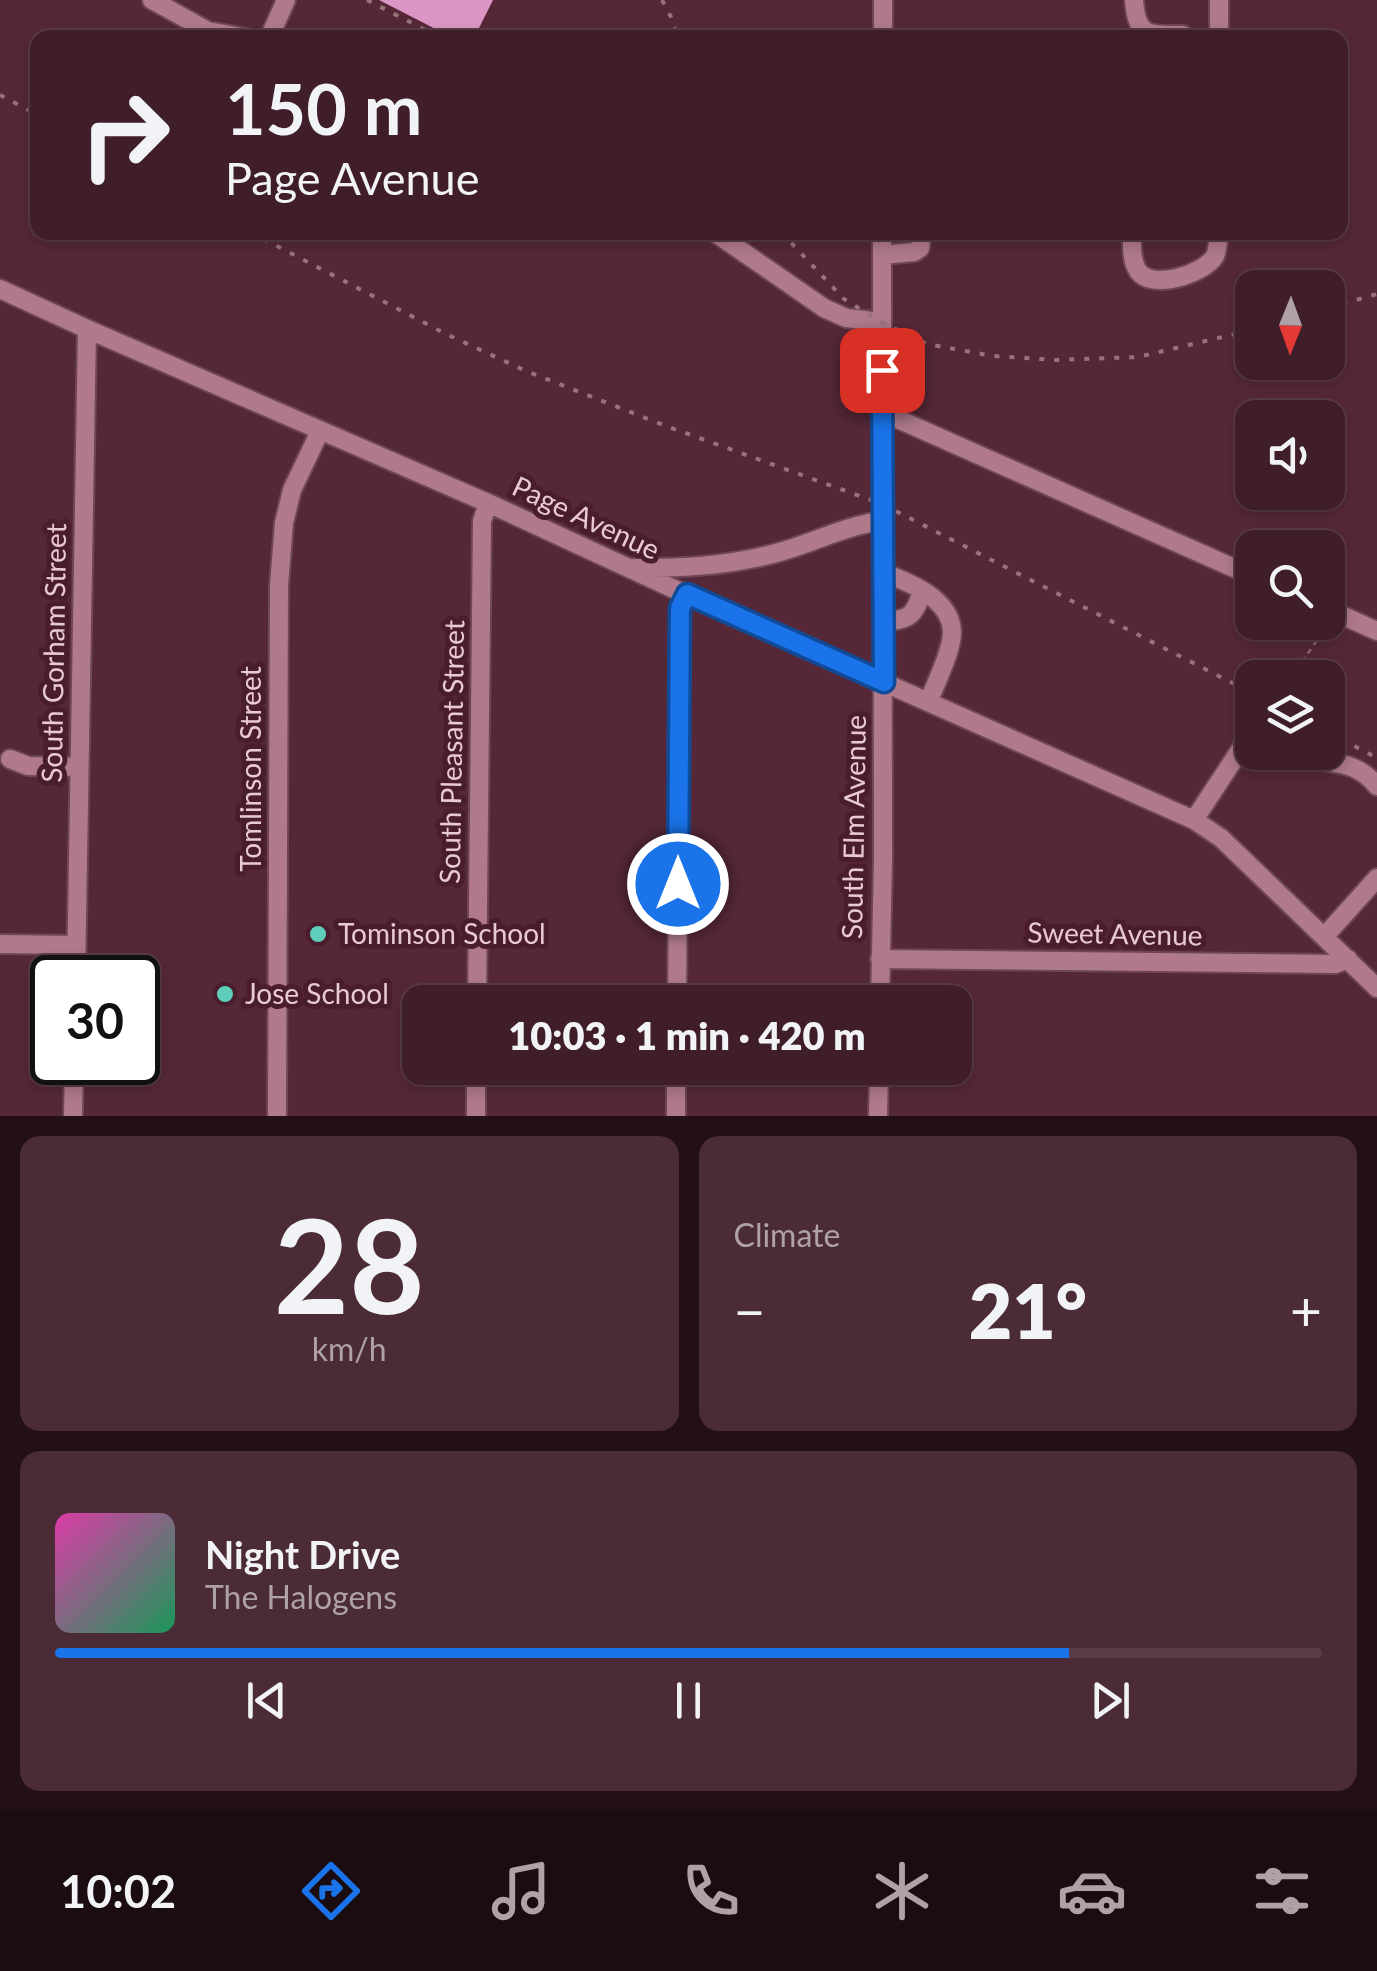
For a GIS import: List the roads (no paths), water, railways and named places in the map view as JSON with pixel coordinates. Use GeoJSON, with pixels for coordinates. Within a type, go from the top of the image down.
{"type":"FeatureCollection","features":[{"type":"Feature","properties":{"kind":"street"},"geometry":{"type":"LineString","coordinates":[[152,0],[206,30]]}},
{"type":"Feature","properties":{"kind":"street"},"geometry":{"type":"LineString","coordinates":[[273,30],[286,0]]}},
{"type":"Feature","properties":{"kind":"street"},"geometry":{"type":"LineString","coordinates":[[883,0],[883,30]]}},
{"type":"Feature","properties":{"kind":"street"},"geometry":{"type":"LineString","coordinates":[[1134,0],[1136,24],[1142,30]]}},
{"type":"Feature","properties":{"kind":"street"},"geometry":{"type":"LineString","coordinates":[[1219,0],[1219,30]]}},
{"type":"Feature","properties":{"kind":"street"},"geometry":{"type":"LineString","coordinates":[[725,240],[824,308],[846,318],[881,322]]}},
{"type":"Feature","properties":{"kind":"street","name":"South Elm Avenue"},"geometry":{"type":"LineString","coordinates":[[880,985],[884,682],[882,240]]}},
{"type":"Feature","properties":{"kind":"street"},"geometry":{"type":"LineString","coordinates":[[882,255],[914,252],[920,248],[921,240]]}},
{"type":"Feature","properties":{"kind":"street"},"geometry":{"type":"LineString","coordinates":[[1132,240],[1132,255],[1139,273],[1150,280],[1194,273],[1206,266],[1216,254],[1218,240]]}},
{"type":"Feature","properties":{"kind":"street","name":"Page Avenue"},"geometry":{"type":"LineString","coordinates":[[0,289],[1194,820],[1222,838],[1377,988]]}},
{"type":"Feature","properties":{"kind":"street","name":"South Gorham Street"},"geometry":{"type":"LineString","coordinates":[[76,955],[87,330]]}},
{"type":"Feature","properties":{"kind":"street"},"geometry":{"type":"LineString","coordinates":[[882,412],[1235,568]]}},
{"type":"Feature","properties":{"kind":"street","name":"Tomlinson Street"},"geometry":{"type":"LineString","coordinates":[[276,1116],[280,584],[284,522],[292,490],[320,430]]}},
{"type":"Feature","properties":{"kind":"street","name":"South Pleasant Street"},"geometry":{"type":"LineString","coordinates":[[476,985],[482,521],[488,503]]}},
{"type":"Feature","properties":{"kind":"street"},"geometry":{"type":"LineString","coordinates":[[627,568],[684,568],[742,561],[811,543],[865,523],[882,522]]}},
{"type":"Feature","properties":{"kind":"street"},"geometry":{"type":"LineString","coordinates":[[882,572],[922,591],[947,614],[952,634],[929,700]]}},
{"type":"Feature","properties":{"kind":"street"},"geometry":{"type":"LineString","coordinates":[[883,622],[905,619],[916,610],[922,591]]}},
{"type":"Feature","properties":{"kind":"street"},"geometry":{"type":"LineString","coordinates":[[677,985],[680,608],[687,594]]}},
{"type":"Feature","properties":{"kind":"street"},"geometry":{"type":"LineString","coordinates":[[1345,623],[1377,631]]}},
{"type":"Feature","properties":{"kind":"street"},"geometry":{"type":"LineString","coordinates":[[1194,820],[1235,758]]}},
{"type":"Feature","properties":{"kind":"street"},"geometry":{"type":"LineString","coordinates":[[10,759],[28,766],[80,767]]}},
{"type":"Feature","properties":{"kind":"street"},"geometry":{"type":"LineString","coordinates":[[1345,763],[1362,771],[1377,786]]}},
{"type":"Feature","properties":{"kind":"street"},"geometry":{"type":"LineString","coordinates":[[1324,937],[1377,878]]}},
{"type":"Feature","properties":{"kind":"street"},"geometry":{"type":"LineString","coordinates":[[0,944],[76,945]]}},
{"type":"Feature","properties":{"kind":"street","name":"Sweet Avenue"},"geometry":{"type":"LineString","coordinates":[[880,959],[1335,964],[1348,959]]}},
{"type":"Feature","properties":{"kind":"street"},"geometry":{"type":"LineString","coordinates":[[73,1116],[74,1085]]}},
{"type":"Feature","properties":{"kind":"street"},"geometry":{"type":"LineString","coordinates":[[476,1085],[476,1116]]}},
{"type":"Feature","properties":{"kind":"street"},"geometry":{"type":"LineString","coordinates":[[676,1085],[676,1116]]}},
{"type":"Feature","properties":{"kind":"street"},"geometry":{"type":"LineString","coordinates":[[878,1116],[879,1085]]}},
{"type":"Feature","properties":{"kind":"railway"},"geometry":{"type":"LineString","coordinates":[[367,0],[425,30]]}},
{"type":"Feature","properties":{"kind":"railway"},"geometry":{"type":"LineString","coordinates":[[662,0],[675,30]]}},
{"type":"Feature","properties":{"kind":"railway"},"geometry":{"type":"LineString","coordinates":[[0,95],[30,111]]}},
{"type":"Feature","properties":{"kind":"railway"},"geometry":{"type":"LineString","coordinates":[[265,240],[526,371],[882,504],[1235,684]]}},
{"type":"Feature","properties":{"kind":"railway"},"geometry":{"type":"LineString","coordinates":[[789,240],[844,299],[927,344],[993,356],[1056,360],[1138,357],[1235,334]]}},
{"type":"Feature","properties":{"kind":"railway"},"geometry":{"type":"LineString","coordinates":[[1345,303],[1377,294]]}},
{"type":"Feature","properties":{"kind":"railway"},"geometry":{"type":"LineString","coordinates":[[1345,741],[1377,758]]}},
{"type":"Feature","properties":{"kind":"place","name":"Tominson School"},"geometry":{"type":"Point","coordinates":[318,934]}},
{"type":"Feature","properties":{"kind":"place","name":"Jose School"},"geometry":{"type":"Point","coordinates":[225,994]}}]}
